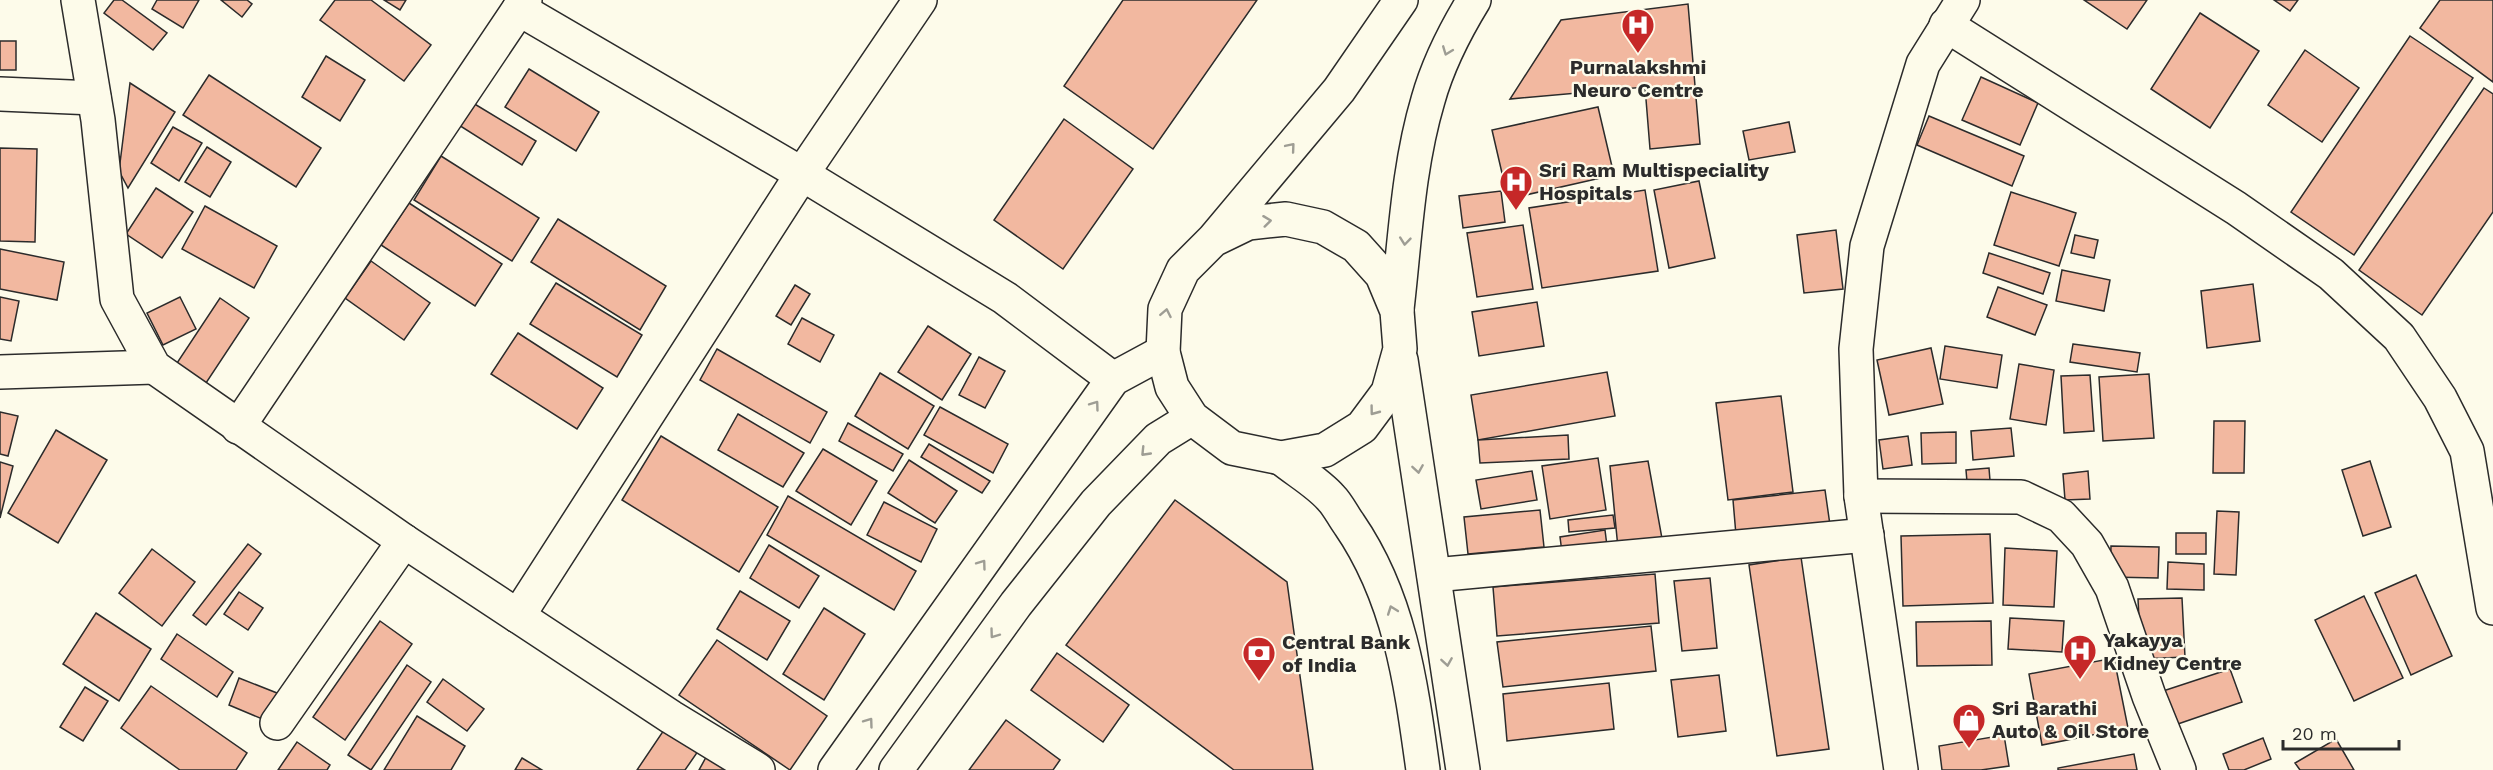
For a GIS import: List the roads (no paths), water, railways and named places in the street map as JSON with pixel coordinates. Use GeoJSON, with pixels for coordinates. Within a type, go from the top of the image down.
{"type":"FeatureCollection","features":[{"type":"Feature","properties":{"kind":"main road"},"geometry":{"type":"LineString","coordinates":[[78,0],[94,98],[117,299],[154,367],[404,541],[758,770]]}},
{"type":"Feature","properties":{"kind":"main road"},"geometry":{"type":"LineString","coordinates":[[518,616],[802,174],[920,0]]}},
{"type":"Feature","properties":{"kind":"main road"},"geometry":{"type":"LineString","coordinates":[[1400,349],[1388,392],[1362,427],[1325,450],[1281,458],[1232,448],[1192,418],[1172,387],[1163,352],[1165,309],[1183,270],[1213,240],[1339,90],[1401,0]]}},
{"type":"Feature","properties":{"kind":"main road"},"geometry":{"type":"LineString","coordinates":[[1463,770],[1400,349],[1397,310],[1411,182],[1428,100],[1453,35],[1474,0]]}},
{"type":"Feature","properties":{"kind":"main road"},"geometry":{"type":"LineString","coordinates":[[238,427],[522,5],[1005,298],[1113,379]]}},
{"type":"Feature","properties":{"kind":"main road"},"geometry":{"type":"LineString","coordinates":[[1901,770],[1861,496],[1856,349],[1867,246],[1923,64],[1955,13],[2331,274],[2398,337],[2440,398],[2480,446],[2493,608]]}},
{"type":"Feature","properties":{"kind":"main road"},"geometry":{"type":"LineString","coordinates":[[0,94],[94,98]]}},
{"type":"Feature","properties":{"kind":"main road"},"geometry":{"type":"LineString","coordinates":[[1213,240],[1248,224],[1286,219],[1323,227],[1356,246],[1382,275],[1397,310]]}},
{"type":"Feature","properties":{"kind":"main road"},"geometry":{"type":"LineString","coordinates":[[834,770],[1113,379],[1163,352]]}},
{"type":"Feature","properties":{"kind":"main road"},"geometry":{"type":"LineString","coordinates":[[0,372],[154,367]]}},
{"type":"Feature","properties":{"kind":"main road"},"geometry":{"type":"LineString","coordinates":[[896,770],[1016,604],[1096,503],[1158,439],[1192,418]]}},
{"type":"Feature","properties":{"kind":"main road"},"geometry":{"type":"LineString","coordinates":[[1281,458],[1331,497],[1361,542],[1380,578],[1395,615],[1411,685],[1422,769]]}},
{"type":"Feature","properties":{"kind":"main road"},"geometry":{"type":"LineString","coordinates":[[1861,496],[2020,497],[2061,516],[2087,544],[2112,588],[2149,696],[2179,770]]}},
{"type":"Feature","properties":{"kind":"main road"},"geometry":{"type":"LineString","coordinates":[[1434,575],[1867,535]]}},
{"type":"Feature","properties":{"kind":"main road"},"geometry":{"type":"LineString","coordinates":[[277,723],[404,541]]}},
{"type":"Feature","properties":{"kind":"place","name":"Purnalakshmi Neuro Centre"},"geometry":{"type":"Point","coordinates":[1638,54]}},
{"type":"Feature","properties":{"kind":"place","name":"Sri Ram Multispeciality Hospitals"},"geometry":{"type":"Point","coordinates":[1516,211]}},
{"type":"Feature","properties":{"kind":"place","name":"Yakayya Kidney Centre"},"geometry":{"type":"Point","coordinates":[2080,680]}},
{"type":"Feature","properties":{"kind":"place","name":"Central Bank of India"},"geometry":{"type":"Point","coordinates":[1259,682]}},
{"type":"Feature","properties":{"kind":"place","name":"Sri Barathi Auto & Oil Store"},"geometry":{"type":"Point","coordinates":[1969,749]}}]}
